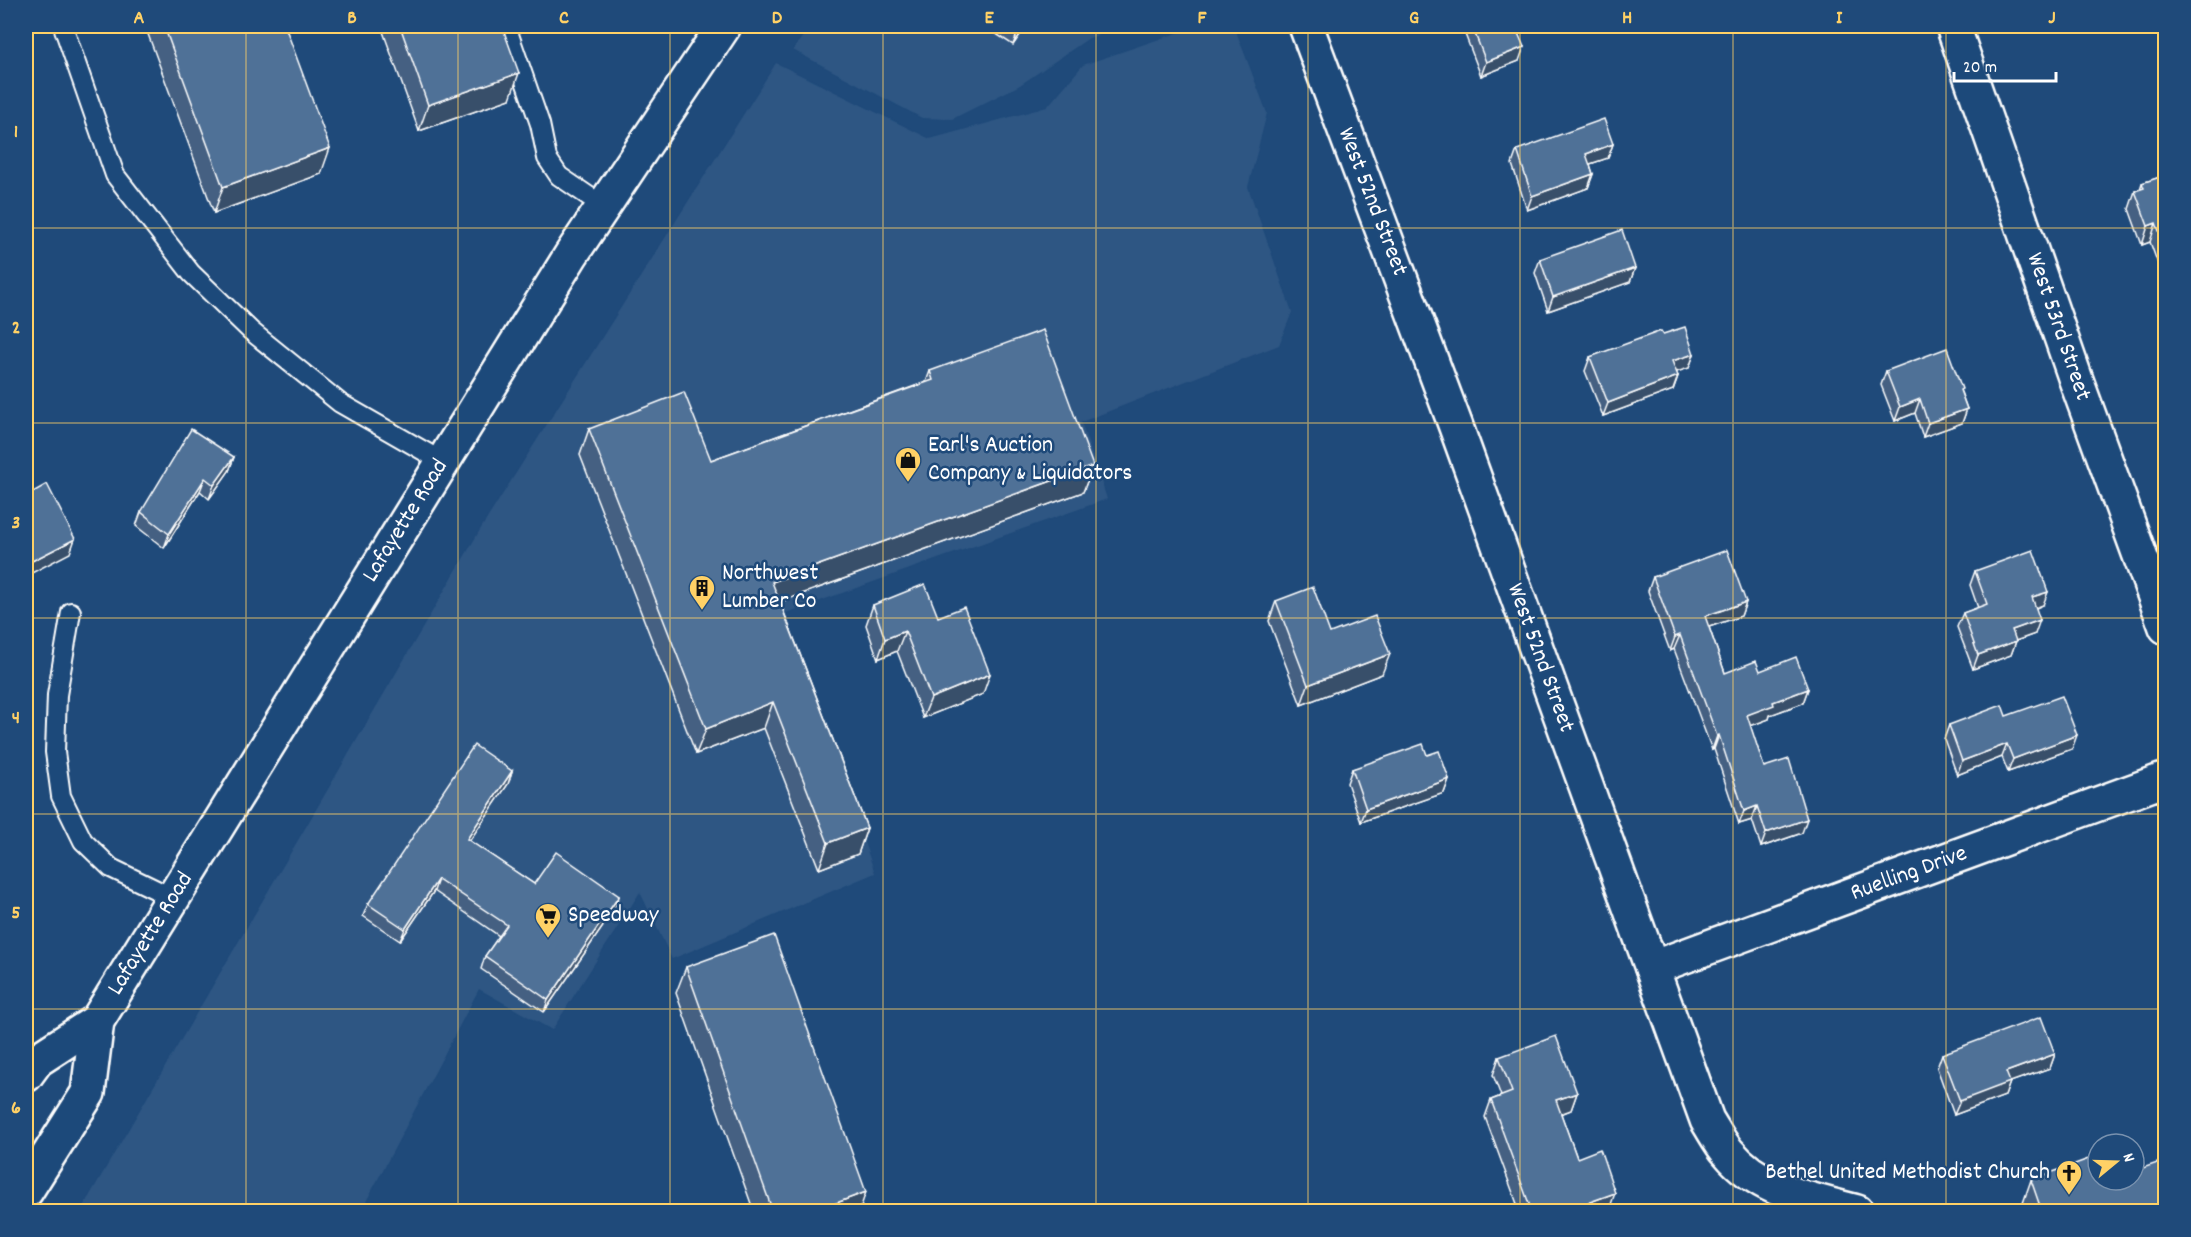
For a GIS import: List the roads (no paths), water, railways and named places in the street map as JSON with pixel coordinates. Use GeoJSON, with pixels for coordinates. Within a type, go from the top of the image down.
{"type":"FeatureCollection","features":[{"type":"Feature","properties":{"kind":"street","name":"Lafayette Road"},"geometry":{"type":"LineString","coordinates":[[26,1191],[88,1093],[97,1021],[603,206],[724,26]]}},
{"type":"Feature","properties":{"kind":"street","name":"West 52nd Street"},"geometry":{"type":"LineString","coordinates":[[1306,26],[1455,424],[1707,1120],[1728,1152],[1759,1179],[1783,1192],[1857,1212]]}},
{"type":"Feature","properties":{"kind":"street","name":"West 53rd Street"},"geometry":{"type":"LineString","coordinates":[[1953,26],[2076,380],[2166,627]]}},
{"type":"Feature","properties":{"kind":"street","name":"Ruelling Drive"},"geometry":{"type":"LineString","coordinates":[[1652,968],[2166,779]]}},
{"type":"Feature","properties":{"kind":"street","name":"Lafayette Road"},"geometry":{"type":"LineString","coordinates":[[29,1062],[97,1021]]}},
{"type":"Feature","properties":{"kind":"lane"},"geometry":{"type":"LineString","coordinates":[[63,26],[115,175],[191,273],[251,331],[340,404],[443,462]]}},
{"type":"Feature","properties":{"kind":"lane"},"geometry":{"type":"LineString","coordinates":[[506,26],[540,124],[547,158],[559,176],[603,206]]}},
{"type":"Feature","properties":{"kind":"lane"},"geometry":{"type":"LineString","coordinates":[[71,612],[57,695],[55,752],[61,796],[83,841],[111,868],[173,898]]}},
{"type":"Feature","properties":{"kind":"place","name":"Earl's Auction Company & Liquidators"},"geometry":{"type":"Point","coordinates":[908,483]}},
{"type":"Feature","properties":{"kind":"place","name":"Northwest Lumber Co"},"geometry":{"type":"Point","coordinates":[702,611]}},
{"type":"Feature","properties":{"kind":"place","name":"Speedway"},"geometry":{"type":"Point","coordinates":[548,939]}},
{"type":"Feature","properties":{"kind":"place","name":"Bethel United Methodist Church"},"geometry":{"type":"Point","coordinates":[2069,1196]}}]}
